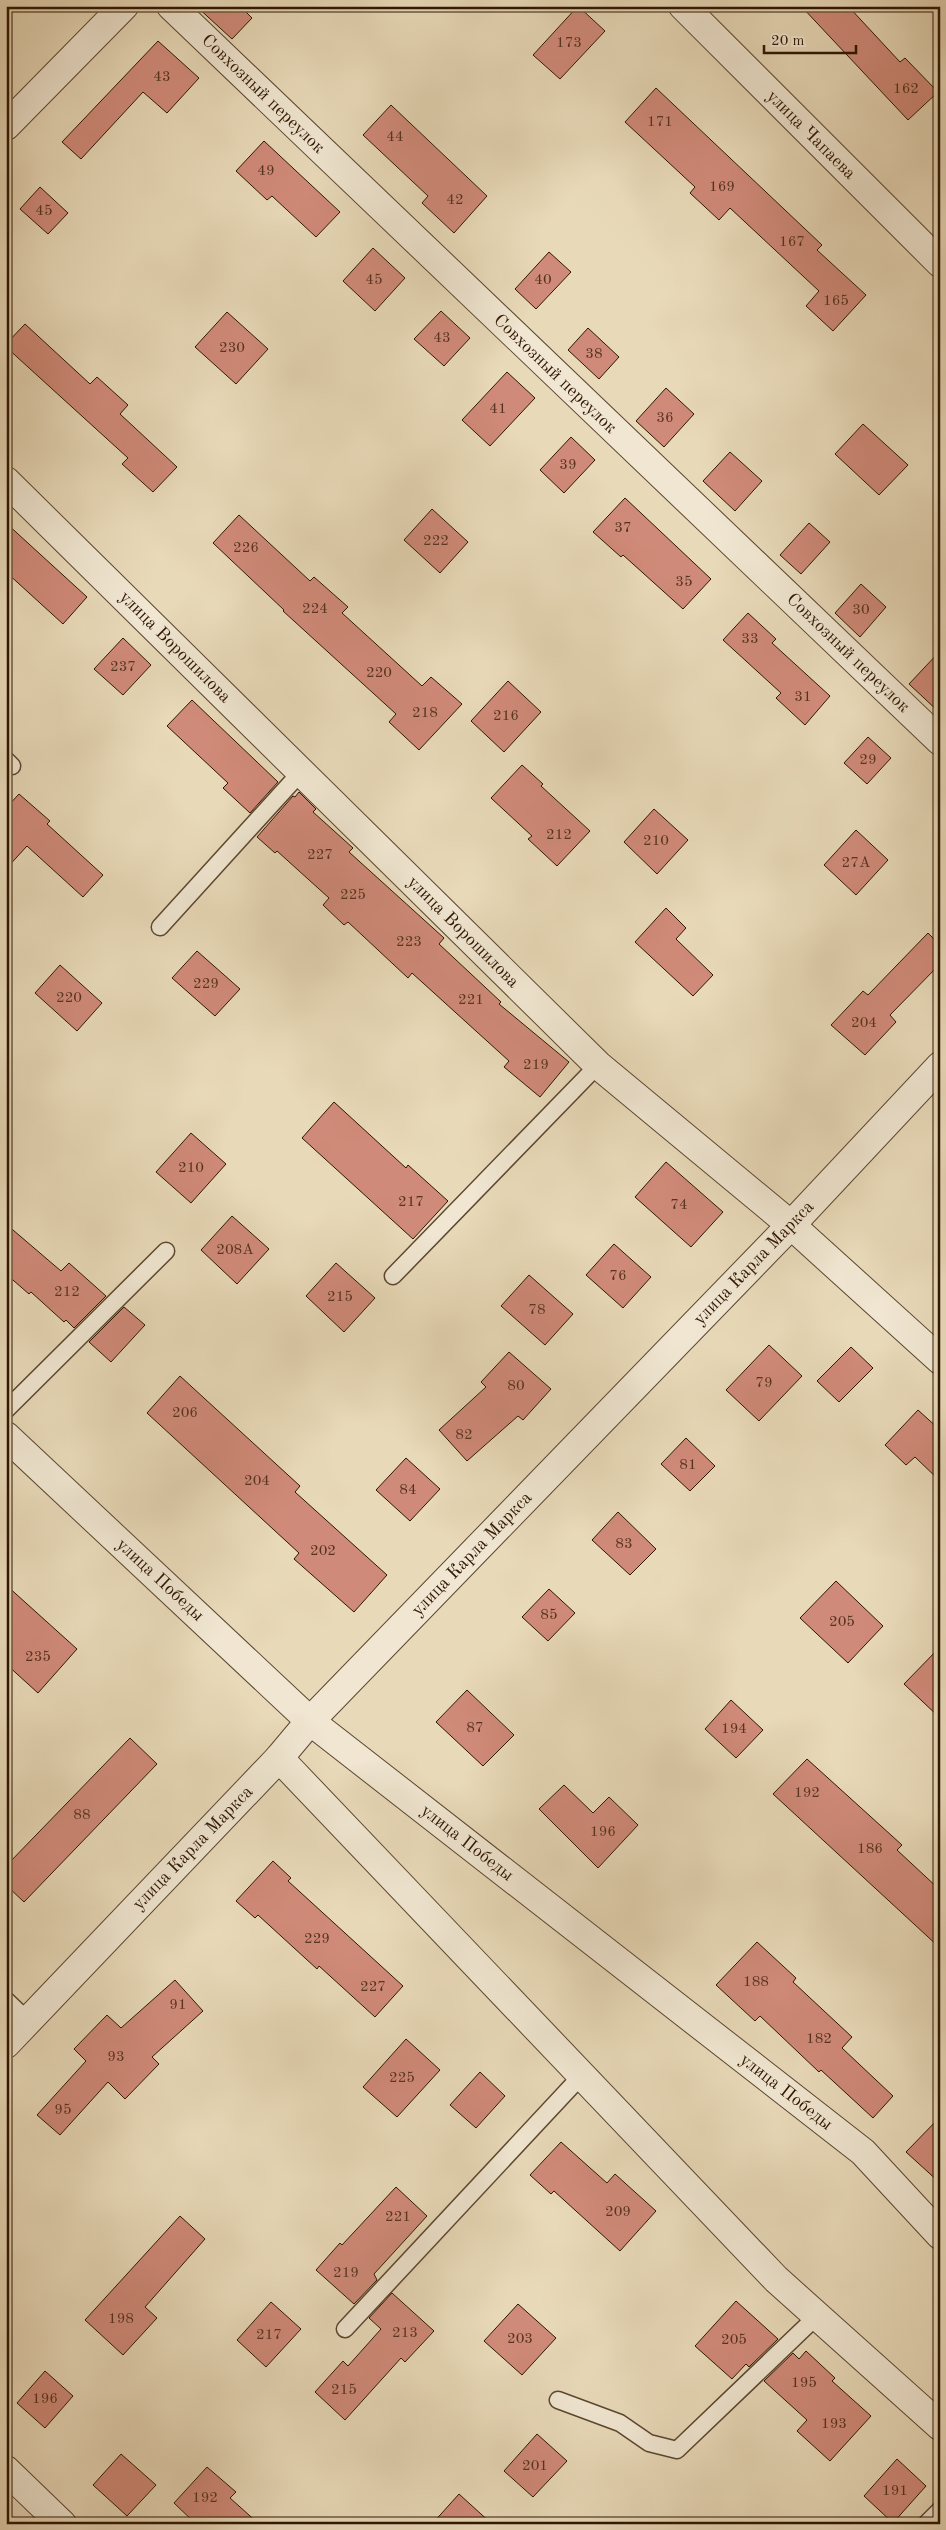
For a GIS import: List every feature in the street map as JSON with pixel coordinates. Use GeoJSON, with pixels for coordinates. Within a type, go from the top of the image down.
{"type":"FeatureCollection","features":[{"type":"Feature","properties":{"kind":"street","name":"Совхозный переулок"},"geometry":{"type":"LineString","coordinates":[[171,6],[940,741]]}},
{"type":"Feature","properties":{"kind":"street","name":"улица Чапаева"},"geometry":{"type":"LineString","coordinates":[[683,6],[940,263]]}},
{"type":"Feature","properties":{"kind":"street"},"geometry":{"type":"LineString","coordinates":[[6,126],[114,10]]}},
{"type":"Feature","properties":{"kind":"street","name":"улица Ворошилова"},"geometry":{"type":"LineString","coordinates":[[6,481],[598,1065],[791,1225],[940,1360]]}},
{"type":"Feature","properties":{"kind":"street","name":"улица Карла Маркса"},"geometry":{"type":"LineString","coordinates":[[6,2044],[279,1758],[310,1721],[791,1225],[940,1066]]}},
{"type":"Feature","properties":{"kind":"street","name":"улица Победы"},"geometry":{"type":"LineString","coordinates":[[6,1436],[310,1721],[863,2152],[940,2236]]}},
{"type":"Feature","properties":{"kind":"street"},"geometry":{"type":"LineString","coordinates":[[279,1758],[776,2279],[940,2426]]}},
{"type":"Feature","properties":{"kind":"street"},"geometry":{"type":"LineString","coordinates":[[6,2470],[62,2524]]}},
{"type":"Feature","properties":{"kind":"lane"},"geometry":{"type":"LineString","coordinates":[[160,927],[301,772]]}},
{"type":"Feature","properties":{"kind":"lane"},"geometry":{"type":"LineString","coordinates":[[393,1276],[598,1065]]}},
{"type":"Feature","properties":{"kind":"lane"},"geometry":{"type":"LineString","coordinates":[[6,1410],[166,1251]]}},
{"type":"Feature","properties":{"kind":"lane"},"geometry":{"type":"LineString","coordinates":[[6,2000],[28,2021]]}},
{"type":"Feature","properties":{"kind":"lane"},"geometry":{"type":"LineString","coordinates":[[345,2329],[582,2075]]}},
{"type":"Feature","properties":{"kind":"lane"},"geometry":{"type":"LineString","coordinates":[[558,2400],[620,2423],[649,2442],[677,2450],[817,2316]]}},
{"type":"Feature","properties":{"kind":"lane"},"geometry":{"type":"LineString","coordinates":[[926,2524],[940,2510]]}},
{"type":"Feature","properties":{"kind":"building"},"geometry":{"type":"Polygon","coordinates":[[[196,6],[240,6],[252,18],[232,39],[196,6]]]}},
{"type":"Feature","properties":{"kind":"building"},"geometry":{"type":"Polygon","coordinates":[[[578,6],[605,31],[560,79],[533,55],[578,6]]]}},
{"type":"Feature","properties":{"kind":"building"},"geometry":{"type":"Polygon","coordinates":[[[801,6],[848,6],[900,62],[905,58],[938,92],[908,120],[801,6]]]}},
{"type":"Feature","properties":{"kind":"building"},"geometry":{"type":"Polygon","coordinates":[[[158,41],[199,78],[167,113],[143,92],[81,159],[62,142],[158,41]]]}},
{"type":"Feature","properties":{"kind":"building"},"geometry":{"type":"Polygon","coordinates":[[[656,88],[822,245],[817,250],[866,295],[833,331],[806,306],[819,291],[730,208],[719,220],[690,193],[695,187],[625,122],[656,88]]]}},
{"type":"Feature","properties":{"kind":"building"},"geometry":{"type":"Polygon","coordinates":[[[391,105],[487,196],[454,233],[422,203],[428,196],[363,135],[391,105]]]}},
{"type":"Feature","properties":{"kind":"building"},"geometry":{"type":"Polygon","coordinates":[[[264,141],[340,212],[316,237],[272,196],[267,200],[236,171],[264,141]]]}},
{"type":"Feature","properties":{"kind":"building"},"geometry":{"type":"Polygon","coordinates":[[[40,187],[68,213],[48,234],[20,209],[40,187]]]}},
{"type":"Feature","properties":{"kind":"building"},"geometry":{"type":"Polygon","coordinates":[[[373,248],[405,278],[375,311],[343,281],[373,248]]]}},
{"type":"Feature","properties":{"kind":"building"},"geometry":{"type":"Polygon","coordinates":[[[549,252],[571,272],[536,309],[515,289],[549,252]]]}},
{"type":"Feature","properties":{"kind":"building"},"geometry":{"type":"Polygon","coordinates":[[[441,311],[470,338],[444,366],[414,339],[441,311]]]}},
{"type":"Feature","properties":{"kind":"building"},"geometry":{"type":"Polygon","coordinates":[[[227,312],[268,349],[236,384],[195,347],[227,312]]]}},
{"type":"Feature","properties":{"kind":"building"},"geometry":{"type":"Polygon","coordinates":[[[25,324],[90,384],[97,377],[128,405],[120,414],[177,467],[153,492],[122,464],[128,458],[6,347],[6,344],[25,324]]]}},
{"type":"Feature","properties":{"kind":"building"},"geometry":{"type":"Polygon","coordinates":[[[588,328],[619,357],[599,379],[568,350],[588,328]]]}},
{"type":"Feature","properties":{"kind":"building"},"geometry":{"type":"Polygon","coordinates":[[[507,372],[535,398],[490,446],[462,420],[507,372]]]}},
{"type":"Feature","properties":{"kind":"building"},"geometry":{"type":"Polygon","coordinates":[[[666,388],[694,414],[664,447],[636,421],[666,388]]]}},
{"type":"Feature","properties":{"kind":"building"},"geometry":{"type":"Polygon","coordinates":[[[863,424],[908,465],[879,495],[835,454],[863,424]]]}},
{"type":"Feature","properties":{"kind":"building"},"geometry":{"type":"Polygon","coordinates":[[[571,437],[595,460],[564,493],[540,470],[571,437]]]}},
{"type":"Feature","properties":{"kind":"building"},"geometry":{"type":"Polygon","coordinates":[[[730,452],[762,481],[735,511],[703,481],[730,452]]]}},
{"type":"Feature","properties":{"kind":"building"},"geometry":{"type":"Polygon","coordinates":[[[625,498],[711,579],[683,609],[623,555],[621,557],[593,532],[625,498]]]}},
{"type":"Feature","properties":{"kind":"building"},"geometry":{"type":"Polygon","coordinates":[[[432,509],[468,542],[440,573],[404,540],[432,509]]]}},
{"type":"Feature","properties":{"kind":"building"},"geometry":{"type":"Polygon","coordinates":[[[239,515],[310,581],[314,577],[348,607],[342,613],[422,686],[431,677],[462,704],[419,750],[389,722],[396,714],[283,611],[213,543],[239,515]]]}},
{"type":"Feature","properties":{"kind":"building"},"geometry":{"type":"Polygon","coordinates":[[[6,523],[87,597],[63,624],[6,572],[6,523]]]}},
{"type":"Feature","properties":{"kind":"building"},"geometry":{"type":"Polygon","coordinates":[[[809,523],[830,542],[801,574],[780,555],[809,523]]]}},
{"type":"Feature","properties":{"kind":"building"},"geometry":{"type":"Polygon","coordinates":[[[861,584],[886,607],[860,637],[835,613],[861,584]]]}},
{"type":"Feature","properties":{"kind":"building"},"geometry":{"type":"Polygon","coordinates":[[[748,613],[776,639],[772,643],[830,696],[805,725],[776,698],[781,693],[723,640],[748,613]]]}},
{"type":"Feature","properties":{"kind":"building"},"geometry":{"type":"Polygon","coordinates":[[[123,638],[151,665],[123,695],[94,669],[123,638]]]}},
{"type":"Feature","properties":{"kind":"building"},"geometry":{"type":"Polygon","coordinates":[[[940,651],[940,713],[909,684],[940,651]]]}},
{"type":"Feature","properties":{"kind":"building"},"geometry":{"type":"Polygon","coordinates":[[[508,681],[541,712],[504,752],[471,721],[508,681]]]}},
{"type":"Feature","properties":{"kind":"building"},"geometry":{"type":"Polygon","coordinates":[[[192,700],[278,782],[250,813],[223,788],[228,783],[167,726],[192,700]]]}},
{"type":"Feature","properties":{"kind":"building"},"geometry":{"type":"Polygon","coordinates":[[[868,737],[891,758],[867,784],[844,763],[868,737]]]}},
{"type":"Feature","properties":{"kind":"building"},"geometry":{"type":"Polygon","coordinates":[[[522,765],[543,784],[541,786],[590,831],[557,866],[528,839],[532,836],[491,798],[522,765]]]}},
{"type":"Feature","properties":{"kind":"building"},"geometry":{"type":"Polygon","coordinates":[[[299,792],[316,809],[313,812],[353,848],[349,852],[444,938],[439,944],[501,1002],[499,1004],[569,1062],[540,1097],[504,1067],[509,1061],[412,973],[408,978],[348,922],[344,925],[323,905],[329,898],[277,851],[275,853],[257,837],[293,796],[295,797],[299,792]]]}},
{"type":"Feature","properties":{"kind":"building"},"geometry":{"type":"Polygon","coordinates":[[[19,794],[50,821],[47,824],[103,875],[83,897],[27,846],[6,869],[6,808],[19,794]]]}},
{"type":"Feature","properties":{"kind":"building"},"geometry":{"type":"Polygon","coordinates":[[[654,809],[688,840],[657,874],[624,842],[654,809]]]}},
{"type":"Feature","properties":{"kind":"building"},"geometry":{"type":"Polygon","coordinates":[[[856,830],[888,860],[856,895],[824,865],[856,830]]]}},
{"type":"Feature","properties":{"kind":"building"},"geometry":{"type":"Polygon","coordinates":[[[666,908],[686,928],[676,939],[713,975],[693,996],[635,942],[666,908]]]}},
{"type":"Feature","properties":{"kind":"building"},"geometry":{"type":"Polygon","coordinates":[[[928,933],[940,945],[940,964],[890,1015],[896,1022],[865,1055],[831,1025],[863,991],[868,995],[928,933]]]}},
{"type":"Feature","properties":{"kind":"building"},"geometry":{"type":"Polygon","coordinates":[[[197,951],[240,989],[215,1016],[172,978],[197,951]]]}},
{"type":"Feature","properties":{"kind":"building"},"geometry":{"type":"Polygon","coordinates":[[[60,965],[102,1003],[77,1031],[35,993],[60,965]]]}},
{"type":"Feature","properties":{"kind":"building"},"geometry":{"type":"Polygon","coordinates":[[[334,1102],[406,1168],[408,1165],[448,1201],[413,1239],[302,1138],[334,1102]]]}},
{"type":"Feature","properties":{"kind":"building"},"geometry":{"type":"Polygon","coordinates":[[[191,1133],[226,1164],[191,1203],[156,1172],[191,1133]]]}},
{"type":"Feature","properties":{"kind":"building"},"geometry":{"type":"Polygon","coordinates":[[[666,1162],[723,1212],[691,1247],[635,1197],[666,1162]]]}},
{"type":"Feature","properties":{"kind":"building"},"geometry":{"type":"Polygon","coordinates":[[[232,1216],[269,1249],[237,1284],[201,1250],[232,1216]]]}},
{"type":"Feature","properties":{"kind":"building"},"geometry":{"type":"Polygon","coordinates":[[[6,1224],[61,1271],[69,1263],[106,1296],[74,1328],[66,1320],[64,1322],[31,1292],[29,1294],[6,1274],[6,1224]]]}},
{"type":"Feature","properties":{"kind":"building"},"geometry":{"type":"Polygon","coordinates":[[[614,1244],[651,1277],[623,1308],[586,1275],[614,1244]]]}},
{"type":"Feature","properties":{"kind":"building"},"geometry":{"type":"Polygon","coordinates":[[[336,1263],[375,1298],[344,1332],[306,1296],[336,1263]]]}},
{"type":"Feature","properties":{"kind":"building"},"geometry":{"type":"Polygon","coordinates":[[[529,1275],[573,1314],[545,1345],[501,1306],[529,1275]]]}},
{"type":"Feature","properties":{"kind":"building"},"geometry":{"type":"Polygon","coordinates":[[[124,1307],[145,1325],[111,1362],[89,1342],[124,1307]]]}},
{"type":"Feature","properties":{"kind":"building"},"geometry":{"type":"Polygon","coordinates":[[[769,1345],[802,1376],[759,1421],[726,1390],[769,1345]]]}},
{"type":"Feature","properties":{"kind":"building"},"geometry":{"type":"Polygon","coordinates":[[[851,1347],[873,1368],[839,1402],[817,1381],[851,1347]]]}},
{"type":"Feature","properties":{"kind":"building"},"geometry":{"type":"Polygon","coordinates":[[[509,1352],[551,1389],[523,1420],[518,1416],[467,1461],[439,1430],[486,1387],[481,1382],[509,1352]]]}},
{"type":"Feature","properties":{"kind":"building"},"geometry":{"type":"Polygon","coordinates":[[[180,1376],[300,1486],[295,1492],[387,1575],[354,1612],[294,1559],[299,1553],[147,1413],[180,1376]]]}},
{"type":"Feature","properties":{"kind":"building"},"geometry":{"type":"Polygon","coordinates":[[[918,1410],[940,1430],[940,1481],[915,1457],[906,1465],[885,1445],[918,1410]]]}},
{"type":"Feature","properties":{"kind":"building"},"geometry":{"type":"Polygon","coordinates":[[[686,1438],[715,1466],[690,1491],[661,1464],[686,1438]]]}},
{"type":"Feature","properties":{"kind":"building"},"geometry":{"type":"Polygon","coordinates":[[[406,1458],[440,1489],[410,1521],[376,1490],[406,1458]]]}},
{"type":"Feature","properties":{"kind":"building"},"geometry":{"type":"Polygon","coordinates":[[[618,1512],[656,1549],[630,1575],[592,1540],[618,1512]]]}},
{"type":"Feature","properties":{"kind":"building"},"geometry":{"type":"Polygon","coordinates":[[[836,1581],[883,1626],[848,1663],[800,1618],[836,1581]]]}},
{"type":"Feature","properties":{"kind":"building"},"geometry":{"type":"Polygon","coordinates":[[[6,1585],[77,1649],[38,1693],[6,1664],[6,1585]]]}},
{"type":"Feature","properties":{"kind":"building"},"geometry":{"type":"Polygon","coordinates":[[[549,1589],[575,1613],[548,1641],[522,1617],[549,1589]]]}},
{"type":"Feature","properties":{"kind":"building"},"geometry":{"type":"Polygon","coordinates":[[[940,1647],[940,1718],[904,1684],[940,1647]]]}},
{"type":"Feature","properties":{"kind":"building"},"geometry":{"type":"Polygon","coordinates":[[[467,1690],[514,1735],[483,1766],[436,1722],[467,1690]]]}},
{"type":"Feature","properties":{"kind":"building"},"geometry":{"type":"Polygon","coordinates":[[[731,1700],[763,1730],[736,1758],[705,1729],[731,1700]]]}},
{"type":"Feature","properties":{"kind":"building"},"geometry":{"type":"Polygon","coordinates":[[[130,1738],[157,1764],[24,1902],[6,1885],[6,1866],[130,1738]]]}},
{"type":"Feature","properties":{"kind":"building"},"geometry":{"type":"Polygon","coordinates":[[[807,1759],[902,1845],[897,1850],[940,1890],[940,1948],[773,1794],[807,1759]]]}},
{"type":"Feature","properties":{"kind":"building"},"geometry":{"type":"Polygon","coordinates":[[[564,1785],[593,1813],[609,1797],[638,1825],[598,1868],[539,1809],[564,1785]]]}},
{"type":"Feature","properties":{"kind":"building"},"geometry":{"type":"Polygon","coordinates":[[[273,1861],[291,1878],[288,1881],[403,1986],[375,2017],[319,1966],[317,1969],[258,1915],[255,1918],[236,1901],[273,1861]]]}},
{"type":"Feature","properties":{"kind":"building"},"geometry":{"type":"Polygon","coordinates":[[[757,1942],[796,1978],[793,1982],[852,2037],[842,2048],[893,2096],[873,2118],[821,2070],[819,2072],[760,2016],[755,2021],[716,1985],[757,1942]]]}},
{"type":"Feature","properties":{"kind":"building"},"geometry":{"type":"Polygon","coordinates":[[[175,1980],[203,2011],[152,2057],[159,2064],[125,2099],[108,2082],[60,2135],[37,2115],[86,2061],[74,2049],[107,2015],[121,2028],[175,1980]]]}},
{"type":"Feature","properties":{"kind":"building"},"geometry":{"type":"Polygon","coordinates":[[[406,2039],[440,2070],[397,2117],[363,2087],[406,2039]]]}},
{"type":"Feature","properties":{"kind":"building"},"geometry":{"type":"Polygon","coordinates":[[[480,2072],[505,2096],[476,2128],[450,2105],[480,2072]]]}},
{"type":"Feature","properties":{"kind":"building"},"geometry":{"type":"Polygon","coordinates":[[[940,2117],[940,2183],[906,2152],[940,2117]]]}},
{"type":"Feature","properties":{"kind":"building"},"geometry":{"type":"Polygon","coordinates":[[[561,2142],[607,2183],[615,2174],[656,2211],[620,2251],[554,2191],[551,2194],[530,2175],[561,2142]]]}},
{"type":"Feature","properties":{"kind":"building"},"geometry":{"type":"Polygon","coordinates":[[[396,2187],[427,2216],[374,2274],[377,2280],[354,2304],[316,2270],[396,2187]]]}},
{"type":"Feature","properties":{"kind":"building"},"geometry":{"type":"Polygon","coordinates":[[[180,2216],[205,2239],[145,2307],[157,2318],[123,2355],[85,2320],[180,2216]]]}},
{"type":"Feature","properties":{"kind":"building"},"geometry":{"type":"Polygon","coordinates":[[[392,2293],[434,2331],[405,2362],[401,2358],[345,2420],[315,2392],[343,2361],[348,2366],[381,2329],[369,2318],[392,2293]]]}},
{"type":"Feature","properties":{"kind":"building"},"geometry":{"type":"Polygon","coordinates":[[[736,2301],[778,2339],[749,2367],[746,2364],[732,2379],[695,2346],[736,2301]]]}},
{"type":"Feature","properties":{"kind":"building"},"geometry":{"type":"Polygon","coordinates":[[[271,2302],[301,2329],[266,2367],[237,2340],[271,2302]]]}},
{"type":"Feature","properties":{"kind":"building"},"geometry":{"type":"Polygon","coordinates":[[[518,2304],[556,2338],[522,2375],[484,2341],[518,2304]]]}},
{"type":"Feature","properties":{"kind":"building"},"geometry":{"type":"Polygon","coordinates":[[[806,2351],[835,2378],[832,2381],[871,2416],[830,2461],[797,2431],[807,2420],[764,2381],[793,2353],[799,2359],[806,2351]]]}},
{"type":"Feature","properties":{"kind":"building"},"geometry":{"type":"Polygon","coordinates":[[[45,2371],[73,2396],[45,2428],[17,2403],[45,2371]]]}},
{"type":"Feature","properties":{"kind":"building"},"geometry":{"type":"Polygon","coordinates":[[[537,2434],[567,2461],[533,2497],[504,2471],[537,2434]]]}},
{"type":"Feature","properties":{"kind":"building"},"geometry":{"type":"Polygon","coordinates":[[[121,2454],[156,2485],[127,2516],[93,2485],[121,2454]]]}},
{"type":"Feature","properties":{"kind":"building"},"geometry":{"type":"Polygon","coordinates":[[[897,2459],[926,2486],[893,2523],[864,2496],[897,2459]]]}},
{"type":"Feature","properties":{"kind":"building"},"geometry":{"type":"Polygon","coordinates":[[[207,2467],[236,2492],[230,2498],[259,2524],[196,2524],[174,2503],[207,2467]]]}},
{"type":"Feature","properties":{"kind":"building"},"geometry":{"type":"Polygon","coordinates":[[[459,2494],[492,2524],[432,2524],[459,2494]]]}}]}
